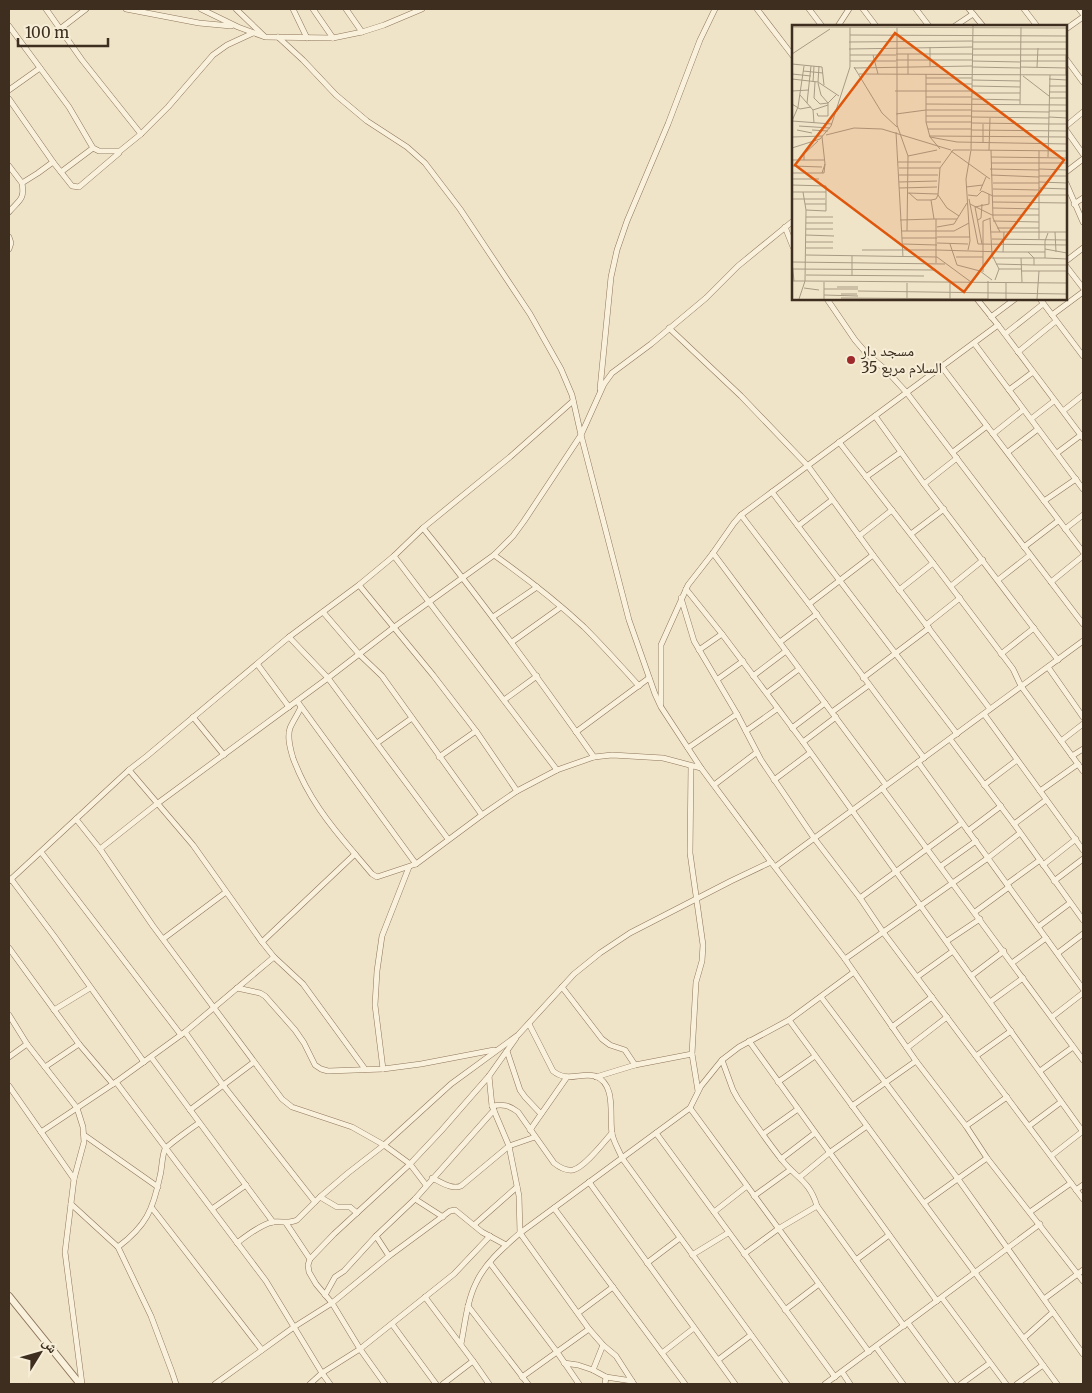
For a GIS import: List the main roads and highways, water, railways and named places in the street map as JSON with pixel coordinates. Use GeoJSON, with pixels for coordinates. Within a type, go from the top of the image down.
{"type":"FeatureCollection","features":[{"type":"Feature","properties":{"kind":"place","name":"مسجد دار السلام مربع 35"},"geometry":{"type":"Point","coordinates":[851,360]}}]}
